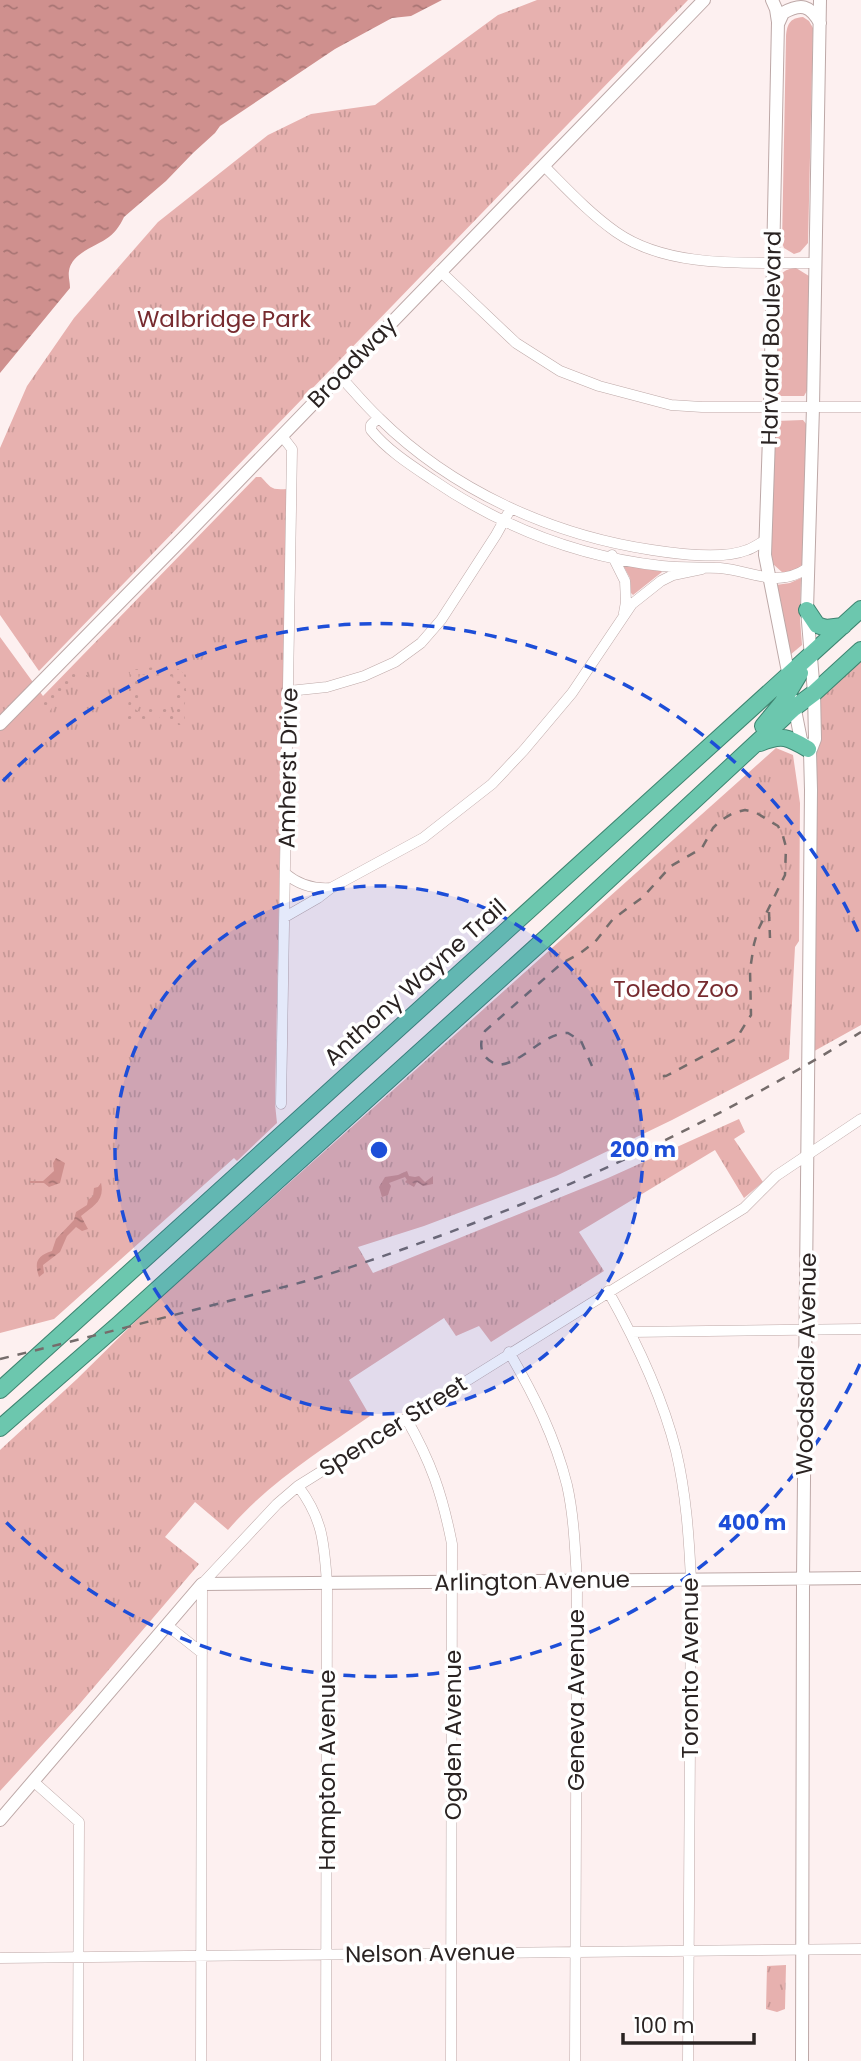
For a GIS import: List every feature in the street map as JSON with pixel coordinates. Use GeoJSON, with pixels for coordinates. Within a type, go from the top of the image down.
{"type":"FeatureCollection","features":[{"type":"Feature","properties":{"kind":"highway"},"geometry":{"type":"LineString","coordinates":[[807,610],[817,625],[826,628],[843,626]]}},
{"type":"Feature","properties":{"kind":"highway","name":"Anthony Wayne Trail"},"geometry":{"type":"LineString","coordinates":[[0,1390],[790,682],[810,656],[861,610]]}},
{"type":"Feature","properties":{"kind":"highway"},"geometry":{"type":"LineString","coordinates":[[0,1428],[548,936],[794,708],[861,650]]}},
{"type":"Feature","properties":{"kind":"highway"},"geometry":{"type":"LineString","coordinates":[[694,801],[717,768],[762,728],[782,703],[790,682]]}},
{"type":"Feature","properties":{"kind":"highway"},"geometry":{"type":"LineString","coordinates":[[755,745],[781,737],[791,739],[809,751]]}},
{"type":"Feature","properties":{"kind":"street","name":"Broadway"},"geometry":{"type":"LineString","coordinates":[[0,724],[704,0]]}},
{"type":"Feature","properties":{"kind":"street","name":"Harvard Boulevard"},"geometry":{"type":"LineString","coordinates":[[772,0],[778,25],[765,555],[790,682]]}},
{"type":"Feature","properties":{"kind":"street","name":"Harvard Boulevard"},"geometry":{"type":"LineString","coordinates":[[810,656],[807,610],[820,0]]}},
{"type":"Feature","properties":{"kind":"street"},"geometry":{"type":"LineString","coordinates":[[778,25],[783,13],[800,6],[814,13],[820,24]]}},
{"type":"Feature","properties":{"kind":"street"},"geometry":{"type":"LineString","coordinates":[[544,166],[589,211],[617,233],[646,249],[711,262],[816,263]]}},
{"type":"Feature","properties":{"kind":"street"},"geometry":{"type":"LineString","coordinates":[[440,271],[516,343],[560,371],[599,386],[671,405],[861,407]]}},
{"type":"Feature","properties":{"kind":"street"},"geometry":{"type":"LineString","coordinates":[[339,375],[378,418],[443,470],[511,508],[570,531],[614,543],[665,552],[710,554],[746,550],[766,540]]}},
{"type":"Feature","properties":{"kind":"street"},"geometry":{"type":"LineString","coordinates":[[378,418],[371,425],[371,430],[394,451],[458,497],[503,521],[567,546],[640,563],[740,571],[769,578],[797,575],[808,568]]}},
{"type":"Feature","properties":{"kind":"street","name":"Amherst Drive"},"geometry":{"type":"LineString","coordinates":[[281,1104],[292,449],[282,436]]}},
{"type":"Feature","properties":{"kind":"street"},"geometry":{"type":"LineString","coordinates":[[289,691],[327,687],[364,676],[395,662],[421,643],[441,620],[511,508]]}},
{"type":"Feature","properties":{"kind":"street"},"geometry":{"type":"LineString","coordinates":[[614,543],[611,558],[625,580],[624,614]]}},
{"type":"Feature","properties":{"kind":"street"},"geometry":{"type":"LineString","coordinates":[[705,569],[710,554]]}},
{"type":"Feature","properties":{"kind":"street"},"geometry":{"type":"LineString","coordinates":[[285,917],[331,888],[423,838],[492,784],[572,693],[624,614],[642,594],[673,575],[705,569]]}},
{"type":"Feature","properties":{"kind":"street","name":"Woodsdale Avenue"},"geometry":{"type":"LineString","coordinates":[[802,2061],[803,1579],[811,802],[809,751],[815,738],[810,656]]}},
{"type":"Feature","properties":{"kind":"street","name":"Woodsdale Avenue"},"geometry":{"type":"LineString","coordinates":[[790,682],[801,740],[809,751]]}},
{"type":"Feature","properties":{"kind":"street"},"geometry":{"type":"LineString","coordinates":[[286,874],[294,881],[312,888],[331,888]]}},
{"type":"Feature","properties":{"kind":"street","name":"Spencer Street"},"geometry":{"type":"LineString","coordinates":[[0,1820],[202,1584],[298,1486],[509,1352],[744,1208],[776,1176],[861,1119]]}},
{"type":"Feature","properties":{"kind":"street","name":"Toronto Avenue"},"geometry":{"type":"LineString","coordinates":[[608,1292],[631,1332],[660,1399],[676,1451],[688,1525],[691,1580],[688,2061]]}},
{"type":"Feature","properties":{"kind":"street"},"geometry":{"type":"LineString","coordinates":[[631,1332],[861,1329]]}},
{"type":"Feature","properties":{"kind":"street","name":"Geneva Avenue"},"geometry":{"type":"LineString","coordinates":[[509,1352],[534,1395],[554,1441],[567,1487],[574,1529],[577,1581],[575,2061]]}},
{"type":"Feature","properties":{"kind":"street","name":"Ogden Avenue"},"geometry":{"type":"LineString","coordinates":[[406,1418],[429,1460],[444,1505],[452,1544],[452,2061]]}},
{"type":"Feature","properties":{"kind":"street","name":"Hampton Avenue"},"geometry":{"type":"LineString","coordinates":[[298,1486],[311,1503],[320,1524],[327,1583],[326,2061]]}},
{"type":"Feature","properties":{"kind":"street","name":"Arlington Avenue"},"geometry":{"type":"LineString","coordinates":[[202,1584],[861,1578]]}},
{"type":"Feature","properties":{"kind":"street"},"geometry":{"type":"LineString","coordinates":[[201,2061],[202,1584]]}},
{"type":"Feature","properties":{"kind":"street"},"geometry":{"type":"LineString","coordinates":[[168,1626],[202,1653]]}},
{"type":"Feature","properties":{"kind":"street"},"geometry":{"type":"LineString","coordinates":[[34,1782],[79,1822],[78,2061]]}},
{"type":"Feature","properties":{"kind":"street","name":"Nelson Avenue"},"geometry":{"type":"LineString","coordinates":[[0,1958],[861,1949]]}},
{"type":"Feature","properties":{"kind":"green space","name":"Walbridge Park"},"geometry":{"type":"Polygon","coordinates":[[[537,0],[688,0],[39,671],[0,615],[0,448],[27,386],[74,318],[158,222],[268,135],[311,114],[375,105],[498,15],[537,0]]]}},
{"type":"Feature","properties":{"kind":"green space"},"geometry":{"type":"Polygon","coordinates":[[[803,17],[813,28],[808,243],[800,252],[794,254],[784,248],[782,243],[786,37],[790,23],[803,17]]]}},
{"type":"Feature","properties":{"kind":"green space"},"geometry":{"type":"Polygon","coordinates":[[[796,268],[809,276],[811,282],[809,387],[804,396],[780,396],[776,391],[777,282],[784,272],[796,268]]]}},
{"type":"Feature","properties":{"kind":"green space"},"geometry":{"type":"Polygon","coordinates":[[[803,420],[807,425],[805,561],[796,570],[783,573],[773,564],[771,556],[773,427],[776,421],[803,420]]]}},
{"type":"Feature","properties":{"kind":"green space"},"geometry":{"type":"Polygon","coordinates":[[[256,477],[261,477],[274,489],[287,489],[275,1104],[277,1123],[237,1161],[234,1158],[54,1319],[0,1333],[0,637],[43,696],[256,477]]]}},
{"type":"Feature","properties":{"kind":"green space"},"geometry":{"type":"Polygon","coordinates":[[[629,565],[662,572],[633,595],[630,578],[624,567],[629,565]]]}},
{"type":"Feature","properties":{"kind":"green space"},"geometry":{"type":"Polygon","coordinates":[[[801,578],[802,645],[790,655],[776,585],[801,578]]]}},
{"type":"Feature","properties":{"kind":"green space"},"geometry":{"type":"Polygon","coordinates":[[[861,650],[861,1025],[809,1054],[814,693],[861,650]]]}},
{"type":"Feature","properties":{"kind":"green space"},"geometry":{"type":"Polygon","coordinates":[[[155,667],[178,669],[186,675],[185,725],[159,719],[159,708],[167,708],[169,714],[175,714],[178,701],[175,696],[175,677],[167,676],[138,674],[136,710],[142,713],[144,706],[153,707],[154,719],[123,720],[128,711],[130,670],[155,667]]]}},
{"type":"Feature","properties":{"kind":"green space"},"geometry":{"type":"Polygon","coordinates":[[[75,672],[90,677],[81,678],[69,685],[47,715],[38,706],[40,702],[65,676],[75,672]]]}},
{"type":"Feature","properties":{"kind":"green space","name":"Toledo Zoo"},"geometry":{"type":"Polygon","coordinates":[[[776,748],[793,755],[800,803],[799,941],[795,947],[789,1059],[556,1176],[424,1226],[358,1247],[373,1273],[608,1178],[739,1119],[745,1132],[734,1139],[763,1182],[744,1198],[715,1150],[579,1232],[604,1271],[491,1342],[479,1326],[456,1336],[444,1318],[349,1380],[370,1416],[277,1483],[228,1530],[195,1502],[165,1537],[199,1564],[77,1707],[0,1791],[0,1450],[149,1308],[776,748]]]}},
{"type":"Feature","properties":{"kind":"green space"},"geometry":{"type":"Polygon","coordinates":[[[786,1965],[785,2009],[777,2012],[766,2009],[767,1966],[786,1965]]]}},
{"type":"Feature","properties":{"kind":"water"},"geometry":{"type":"Polygon","coordinates":[[[0,0],[442,0],[411,16],[392,18],[335,49],[220,126],[166,181],[124,217],[112,235],[74,260],[69,271],[70,288],[0,373],[0,0]]]}},
{"type":"Feature","properties":{"kind":"water"},"geometry":{"type":"Polygon","coordinates":[[[56,1158],[65,1163],[60,1183],[49,1187],[44,1183],[30,1183],[43,1181],[54,1171],[53,1163],[56,1158]]]}},
{"type":"Feature","properties":{"kind":"water"},"geometry":{"type":"Polygon","coordinates":[[[407,1171],[409,1176],[419,1176],[425,1182],[433,1176],[433,1184],[423,1186],[417,1182],[414,1187],[405,1182],[405,1177],[389,1183],[391,1186],[388,1195],[382,1197],[379,1187],[385,1177],[407,1171]]]}},
{"type":"Feature","properties":{"kind":"water"},"geometry":{"type":"Polygon","coordinates":[[[101,1183],[100,1198],[81,1216],[88,1229],[82,1231],[76,1227],[67,1236],[60,1252],[43,1265],[44,1273],[39,1277],[38,1260],[52,1251],[56,1239],[74,1220],[76,1212],[87,1205],[93,1196],[94,1188],[101,1183]]]}},
{"type":"Feature","properties":{"kind":"railway"},"geometry":{"type":"LineString","coordinates":[[592,1066],[581,1041],[568,1033],[550,1038],[516,1059],[498,1065],[482,1052],[481,1042],[485,1031],[562,963],[595,942],[613,919],[643,897],[671,866],[702,848],[720,821],[733,813],[745,810],[755,812],[778,826],[786,847],[785,875],[754,944],[750,970],[751,1015],[736,1039],[666,1076],[656,1076]]}},
{"type":"Feature","properties":{"kind":"railway"},"geometry":{"type":"LineString","coordinates":[[769,912],[770,938]]}},
{"type":"Feature","properties":{"kind":"railway"},"geometry":{"type":"LineString","coordinates":[[0,1359],[311,1280],[463,1227],[532,1200],[667,1140],[861,1032]]}}]}
